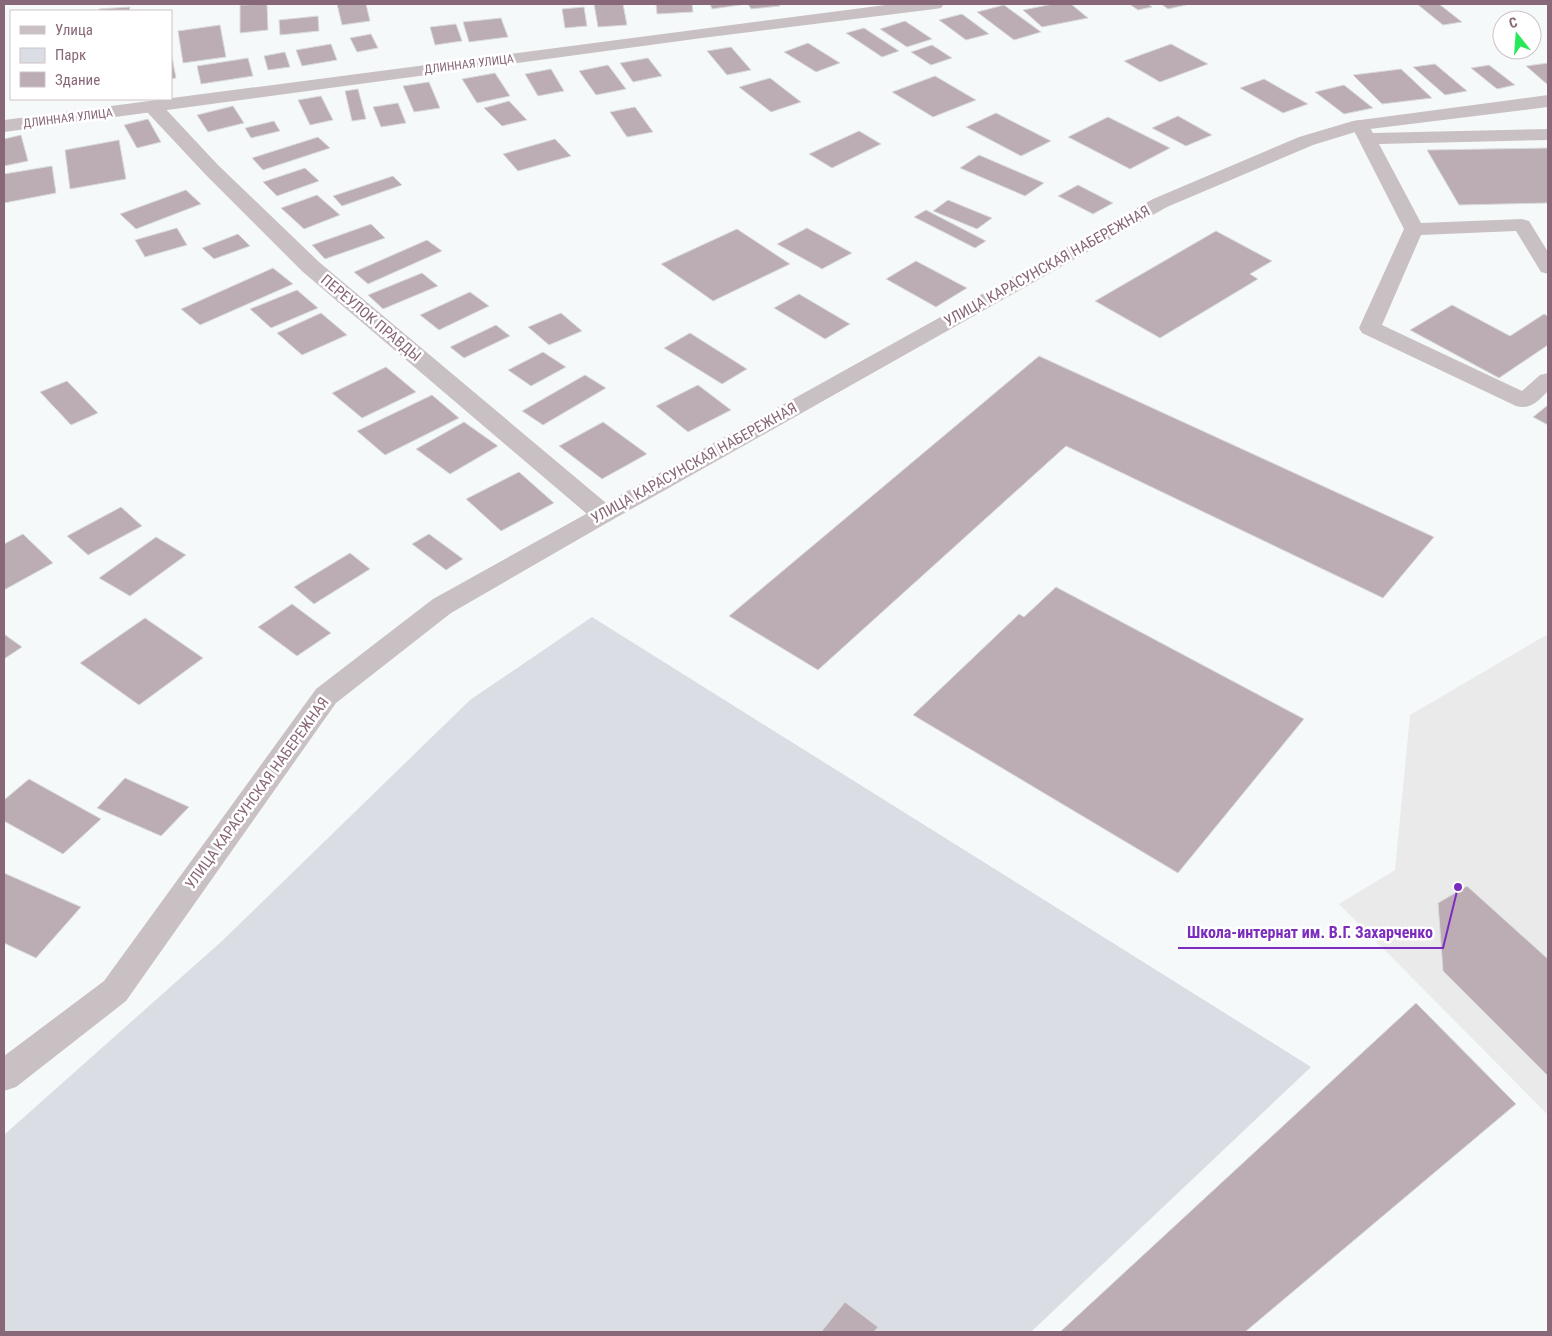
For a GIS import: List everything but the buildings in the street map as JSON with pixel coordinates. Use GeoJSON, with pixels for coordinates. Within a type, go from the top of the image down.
{"type":"FeatureCollection","features":[{"type":"Feature","properties":{"kind":"street","name":"ДЛИННАЯ УЛИЦА"},"geometry":{"type":"LineString","coordinates":[[4,126],[154,108],[435,68],[935,4]]}},
{"type":"Feature","properties":{"kind":"street","name":"УЛИЦА КАРАСУНСКАЯ НАБЕРЕЖНАЯ"},"geometry":{"type":"LineString","coordinates":[[4,1076],[115,991],[326,696],[442,606],[1160,203],[1306,140],[1548,101]]}},
{"type":"Feature","properties":{"kind":"street","name":"ПЕРЕУЛОК ПРАВДЫ"},"geometry":{"type":"LineString","coordinates":[[154,108],[211,169],[311,267],[603,514]]}},
{"type":"Feature","properties":{"kind":"lane"},"geometry":{"type":"LineString","coordinates":[[1414,229],[1364,132],[1548,134]]}},
{"type":"Feature","properties":{"kind":"lane"},"geometry":{"type":"LineString","coordinates":[[1414,229],[1522,225],[1548,268]]}},
{"type":"Feature","properties":{"kind":"lane"},"geometry":{"type":"LineString","coordinates":[[1414,229],[1370,328],[1524,401],[1548,380]]}},
{"type":"Feature","properties":{"kind":"shaded area"},"geometry":{"type":"Polygon","coordinates":[[[1548,634],[1548,1115],[1339,904],[1395,870],[1410,715],[1548,634]]]}},
{"type":"Feature","properties":{"kind":"green space"},"geometry":{"type":"Polygon","coordinates":[[[592,617],[1311,1067],[1031,1332],[4,1332],[4,1135],[222,941],[470,700],[592,617]]]}},
{"type":"Feature","properties":{"kind":"place","name":"Школа-интернат им. В.Г. Захарченко"},"geometry":{"type":"Point","coordinates":[1458,887]}}]}
